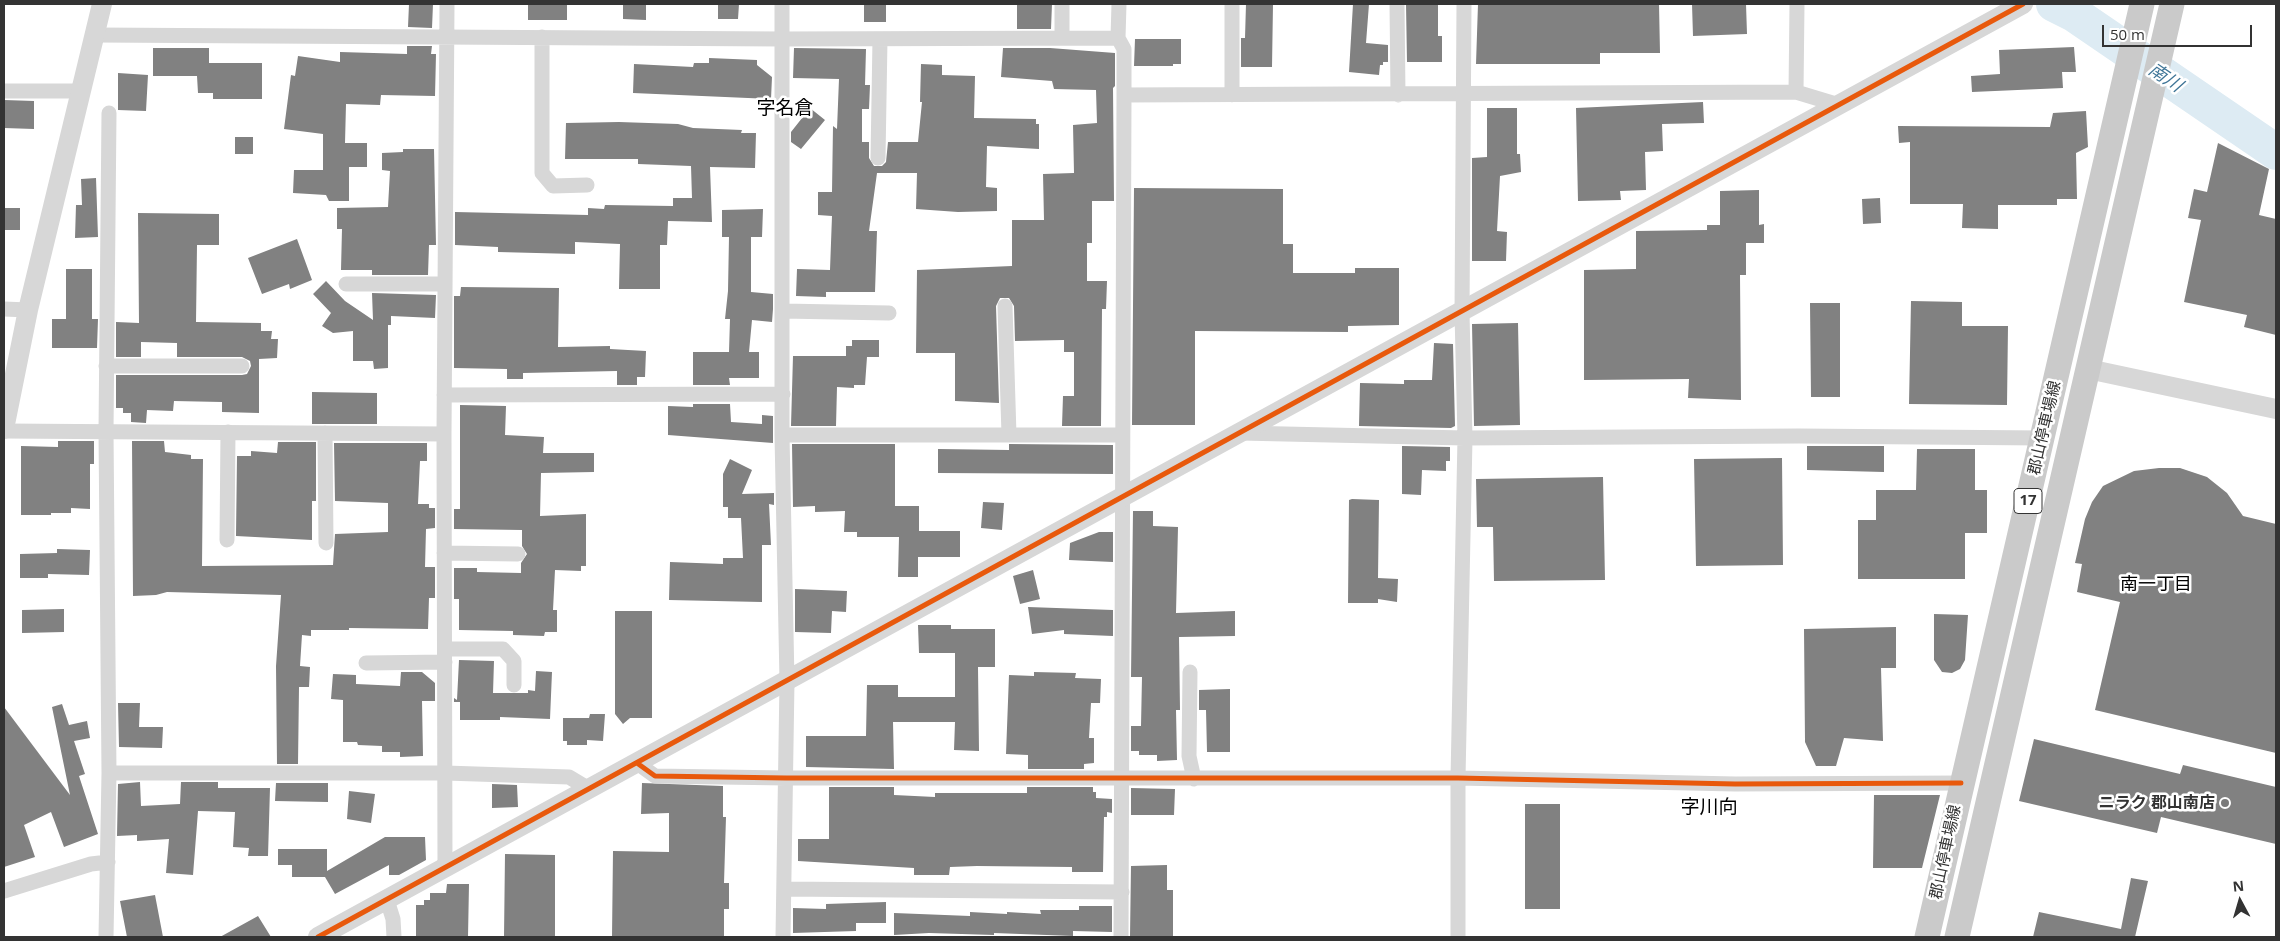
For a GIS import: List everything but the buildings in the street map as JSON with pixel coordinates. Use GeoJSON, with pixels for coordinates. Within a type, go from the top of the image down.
{"type":"FeatureCollection","features":[{"type":"Feature","properties":{"kind":"main road","name":"郡山停車場線"},"geometry":{"type":"LineString","coordinates":[[1928,937],[2142,4]]}},
{"type":"Feature","properties":{"kind":"main road","name":"郡山停車場線"},"geometry":{"type":"LineString","coordinates":[[1957,937],[2172,4]]}},
{"type":"Feature","properties":{"kind":"street"},"geometry":{"type":"LineString","coordinates":[[102,4],[28,310],[4,430],[444,434]]}},
{"type":"Feature","properties":{"kind":"street"},"geometry":{"type":"LineString","coordinates":[[445,867],[444,395],[447,4]]}},
{"type":"Feature","properties":{"kind":"street"},"geometry":{"type":"LineString","coordinates":[[782,4],[782,435],[787,681],[783,937]]}},
{"type":"Feature","properties":{"kind":"street"},"geometry":{"type":"LineString","coordinates":[[1062,4],[1062,38]]}},
{"type":"Feature","properties":{"kind":"street"},"geometry":{"type":"LineString","coordinates":[[1119,4],[1118,38],[1124,50],[1122,435],[1124,498],[1121,937]]}},
{"type":"Feature","properties":{"kind":"street"},"geometry":{"type":"LineString","coordinates":[[1232,4],[1232,95]]}},
{"type":"Feature","properties":{"kind":"street"},"geometry":{"type":"LineString","coordinates":[[1397,4],[1398,95]]}},
{"type":"Feature","properties":{"kind":"street"},"geometry":{"type":"LineString","coordinates":[[1458,937],[1458,778],[1465,438],[1462,313],[1464,4]]}},
{"type":"Feature","properties":{"kind":"street"},"geometry":{"type":"LineString","coordinates":[[1796,92],[1797,4]]}},
{"type":"Feature","properties":{"kind":"street"},"geometry":{"type":"LineString","coordinates":[[318,937],[1124,498],[2023,4]]}},
{"type":"Feature","properties":{"kind":"street"},"geometry":{"type":"LineString","coordinates":[[95,35],[542,36],[782,40],[1118,38]]}},
{"type":"Feature","properties":{"kind":"street"},"geometry":{"type":"LineString","coordinates":[[542,36],[542,173],[553,186],[587,186]]}},
{"type":"Feature","properties":{"kind":"street"},"geometry":{"type":"LineString","coordinates":[[878,158],[880,39]]}},
{"type":"Feature","properties":{"kind":"street"},"geometry":{"type":"LineString","coordinates":[[4,91],[82,91]]}},
{"type":"Feature","properties":{"kind":"street"},"geometry":{"type":"LineString","coordinates":[[1124,95],[1464,95],[1796,92],[1839,105]]}},
{"type":"Feature","properties":{"kind":"street"},"geometry":{"type":"LineString","coordinates":[[106,937],[110,773],[106,431],[109,113]]}},
{"type":"Feature","properties":{"kind":"street"},"geometry":{"type":"LineString","coordinates":[[346,284],[445,284]]}},
{"type":"Feature","properties":{"kind":"street"},"geometry":{"type":"LineString","coordinates":[[1005,306],[1009,435]]}},
{"type":"Feature","properties":{"kind":"street"},"geometry":{"type":"LineString","coordinates":[[4,309],[28,310]]}},
{"type":"Feature","properties":{"kind":"street"},"geometry":{"type":"LineString","coordinates":[[783,311],[889,313]]}},
{"type":"Feature","properties":{"kind":"street"},"geometry":{"type":"LineString","coordinates":[[106,366],[242,366]]}},
{"type":"Feature","properties":{"kind":"street"},"geometry":{"type":"LineString","coordinates":[[2088,369],[2276,409]]}},
{"type":"Feature","properties":{"kind":"street"},"geometry":{"type":"LineString","coordinates":[[444,395],[783,394]]}},
{"type":"Feature","properties":{"kind":"street"},"geometry":{"type":"LineString","coordinates":[[227,540],[228,432]]}},
{"type":"Feature","properties":{"kind":"street"},"geometry":{"type":"LineString","coordinates":[[326,433],[326,544]]}},
{"type":"Feature","properties":{"kind":"street"},"geometry":{"type":"LineString","coordinates":[[1240,433],[1465,438],[1799,436],[2042,438]]}},
{"type":"Feature","properties":{"kind":"street"},"geometry":{"type":"LineString","coordinates":[[782,435],[1122,435]]}},
{"type":"Feature","properties":{"kind":"street"},"geometry":{"type":"LineString","coordinates":[[444,554],[518,554]]}},
{"type":"Feature","properties":{"kind":"street"},"geometry":{"type":"LineString","coordinates":[[366,663],[503,649],[514,661],[514,685]]}},
{"type":"Feature","properties":{"kind":"street"},"geometry":{"type":"LineString","coordinates":[[1190,672],[1189,756],[1194,779]]}},
{"type":"Feature","properties":{"kind":"street"},"geometry":{"type":"LineString","coordinates":[[637,763],[655,776],[786,778],[1458,778],[1735,784],[1962,783]]}},
{"type":"Feature","properties":{"kind":"street"},"geometry":{"type":"LineString","coordinates":[[110,773],[445,774],[569,777],[589,789]]}},
{"type":"Feature","properties":{"kind":"street"},"geometry":{"type":"LineString","coordinates":[[4,891],[91,864],[108,862]]}},
{"type":"Feature","properties":{"kind":"street"},"geometry":{"type":"LineString","coordinates":[[784,888],[1122,892]]}},
{"type":"Feature","properties":{"kind":"street"},"geometry":{"type":"LineString","coordinates":[[387,900],[393,919],[394,937]]}},
{"type":"Feature","properties":{"kind":"waterway","name":"南川"},"geometry":{"type":"LineString","coordinates":[[2054,4],[2074,14],[2276,152]]}},
{"type":"Feature","properties":{"kind":"cycle path"},"geometry":{"type":"LineString","coordinates":[[318,937],[2023,4]]}},
{"type":"Feature","properties":{"kind":"cycle path"},"geometry":{"type":"LineString","coordinates":[[637,763],[655,776],[786,778],[1458,778],[1735,784],[1961,783]]}},
{"type":"Feature","properties":{"kind":"place","name":"ニラク 郡山南店"},"geometry":{"type":"Point","coordinates":[2225,803]}},
{"type":"Feature","properties":{"kind":"district","name":"字名倉"},"geometry":{"type":"Point","coordinates":[785,109]}},
{"type":"Feature","properties":{"kind":"district","name":"南一丁目"},"geometry":{"type":"Point","coordinates":[2156,585]}},
{"type":"Feature","properties":{"kind":"district","name":"字川向"},"geometry":{"type":"Point","coordinates":[1709,808]}}]}
